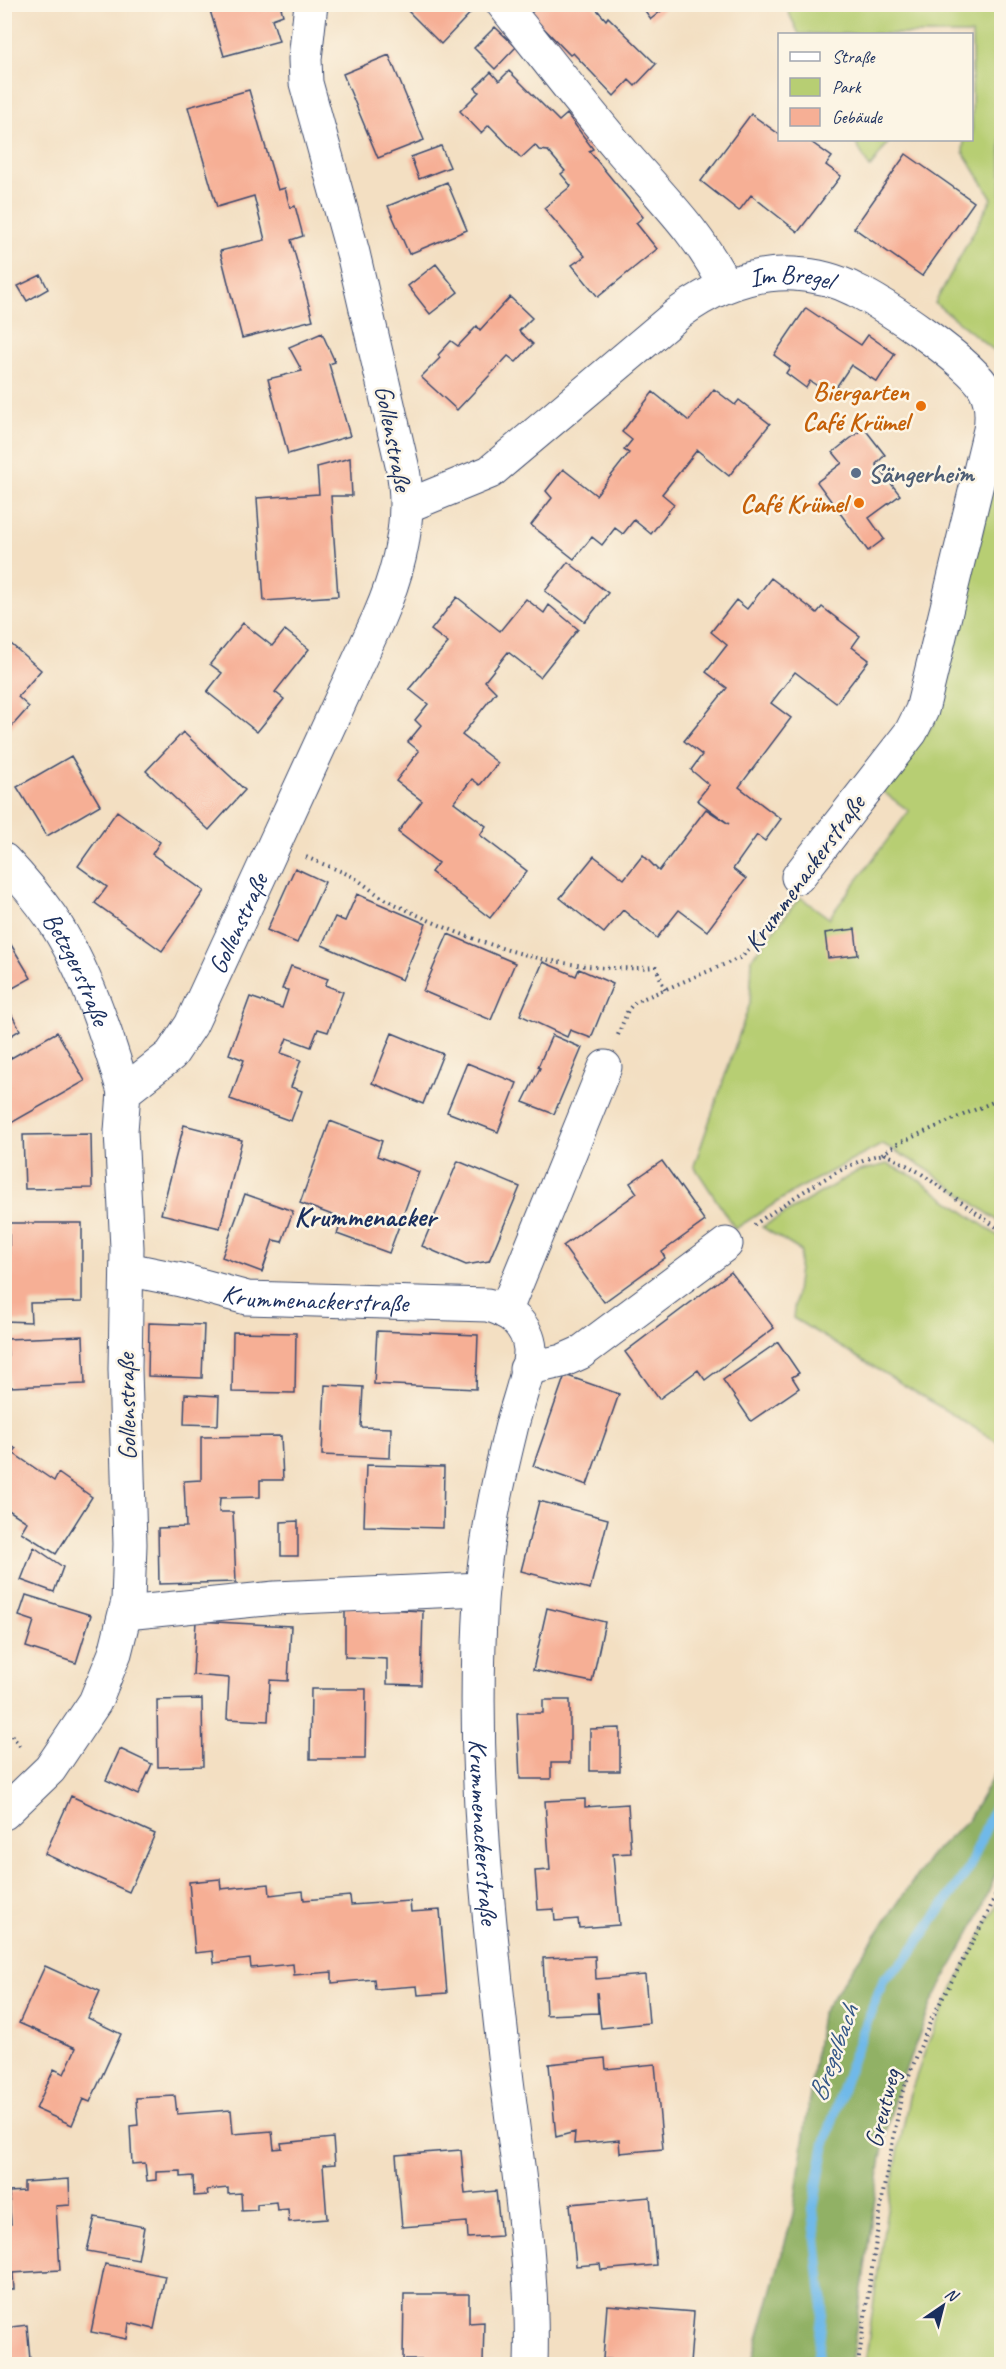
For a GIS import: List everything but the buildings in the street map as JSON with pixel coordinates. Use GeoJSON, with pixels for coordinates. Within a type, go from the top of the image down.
{"type":"FeatureCollection","features":[{"type":"Feature","properties":{"kind":"street","name":"Gollenstraße"},"geometry":{"type":"LineString","coordinates":[[4,1813],[50,1769],[83,1723],[108,1674],[126,1612],[130,1575],[125,1369],[127,1269],[121,1131],[124,1092],[171,1055],[185,1035],[385,604],[400,551],[407,506],[405,480],[350,241],[307,92],[304,68],[311,4]]}},
{"type":"Feature","properties":{"kind":"street"},"geometry":{"type":"LineString","coordinates":[[502,4],[619,148],[669,205],[715,264],[725,286]]}},
{"type":"Feature","properties":{"kind":"street","name":"Im Bregel"},"geometry":{"type":"LineString","coordinates":[[407,506],[490,472],[679,313],[705,295],[749,278],[784,273],[815,276],[844,285],[887,310],[955,359],[982,383],[991,408],[990,430],[945,609]]}},
{"type":"Feature","properties":{"kind":"street","name":"Krummenackerstraße"},"geometry":{"type":"LineString","coordinates":[[798,877],[919,718],[945,609]]}},
{"type":"Feature","properties":{"kind":"street","name":"Betzgerstraße"},"geometry":{"type":"LineString","coordinates":[[4,860],[40,902],[61,933],[101,1021],[124,1092]]}},
{"type":"Feature","properties":{"kind":"street"},"geometry":{"type":"LineString","coordinates":[[505,1311],[605,1067]]}},
{"type":"Feature","properties":{"kind":"street"},"geometry":{"type":"LineString","coordinates":[[526,1369],[562,1361],[580,1353],[726,1244]]}},
{"type":"Feature","properties":{"kind":"street","name":"Krummenackerstraße"},"geometry":{"type":"LineString","coordinates":[[127,1269],[181,1280],[247,1298],[493,1306],[505,1311],[516,1320],[527,1338],[530,1350],[496,1490],[482,1589],[477,1709],[480,1827],[491,1944],[528,2252],[531,2364]]}},
{"type":"Feature","properties":{"kind":"street"},"geometry":{"type":"LineString","coordinates":[[126,1612],[286,1597],[482,1589]]}},
{"type":"Feature","properties":{"kind":"path"},"geometry":{"type":"LineString","coordinates":[[275,843],[346,874],[384,899],[444,928],[520,954],[608,970],[656,968],[665,990]]}},
{"type":"Feature","properties":{"kind":"path","name":"Krummenackerstraße"},"geometry":{"type":"LineString","coordinates":[[605,1067],[631,1005],[746,954],[797,891],[798,877]]}},
{"type":"Feature","properties":{"kind":"path"},"geometry":{"type":"LineString","coordinates":[[726,1244],[801,1194],[856,1164],[881,1155],[899,1143],[1002,1098]]}},
{"type":"Feature","properties":{"kind":"path"},"geometry":{"type":"LineString","coordinates":[[881,1155],[897,1159],[919,1172],[1002,1231]]}},
{"type":"Feature","properties":{"kind":"path","name":"Greutweg"},"geometry":{"type":"LineString","coordinates":[[858,2364],[883,2193],[902,2093],[930,2020],[984,1921],[1002,1878]]}},
{"type":"Feature","properties":{"kind":"green space"},"geometry":{"type":"Polygon","coordinates":[[[785,5],[1001,5],[1001,356],[935,303],[992,198],[963,152],[964,141],[973,141],[973,33],[799,33],[785,5]]]}},
{"type":"Feature","properties":{"kind":"green space"},"geometry":{"type":"Polygon","coordinates":[[[855,141],[889,141],[870,168],[855,141]]]}},
{"type":"Feature","properties":{"kind":"green space"},"geometry":{"type":"Polygon","coordinates":[[[1001,448],[1001,1223],[925,1168],[883,1144],[796,1190],[735,1229],[694,1166],[750,1003],[752,958],[800,897],[829,918],[909,811],[882,791],[934,723],[939,711],[1001,448]]]}},
{"type":"Feature","properties":{"kind":"green space"},"geometry":{"type":"Polygon","coordinates":[[[887,1164],[913,1176],[1001,1238],[1001,1444],[793,1318],[801,1251],[762,1227],[856,1172],[887,1164]]]}},
{"type":"Feature","properties":{"kind":"green space"},"geometry":{"type":"Polygon","coordinates":[[[1001,1763],[1001,1861],[979,1916],[932,2002],[894,2099],[881,2157],[851,2364],[751,2364],[793,2214],[821,2014],[931,1855],[968,1820],[1001,1763]]]}},
{"type":"Feature","properties":{"kind":"green space"},"geometry":{"type":"Polygon","coordinates":[[[1001,1896],[1001,2364],[865,2364],[886,2215],[909,2097],[928,2043],[949,1996],[1001,1896]]]}},
{"type":"Feature","properties":{"kind":"waterway","name":"Bregelbach"},"geometry":{"type":"LineString","coordinates":[[817,2364],[823,2306],[813,2209],[825,2143],[853,2057],[884,1979],[906,1959],[968,1870],[1002,1790]]}},
{"type":"Feature","properties":{"kind":"place","name":"Biergarten Café Krümel"},"geometry":{"type":"Point","coordinates":[921,406]}},
{"type":"Feature","properties":{"kind":"place","name":"Sängerheim"},"geometry":{"type":"Point","coordinates":[856,473]}},
{"type":"Feature","properties":{"kind":"place","name":"Café Krümel"},"geometry":{"type":"Point","coordinates":[859,503]}},
{"type":"Feature","properties":{"kind":"district","name":"Krummenacker"},"geometry":{"type":"Point","coordinates":[365,1216]}}]}
